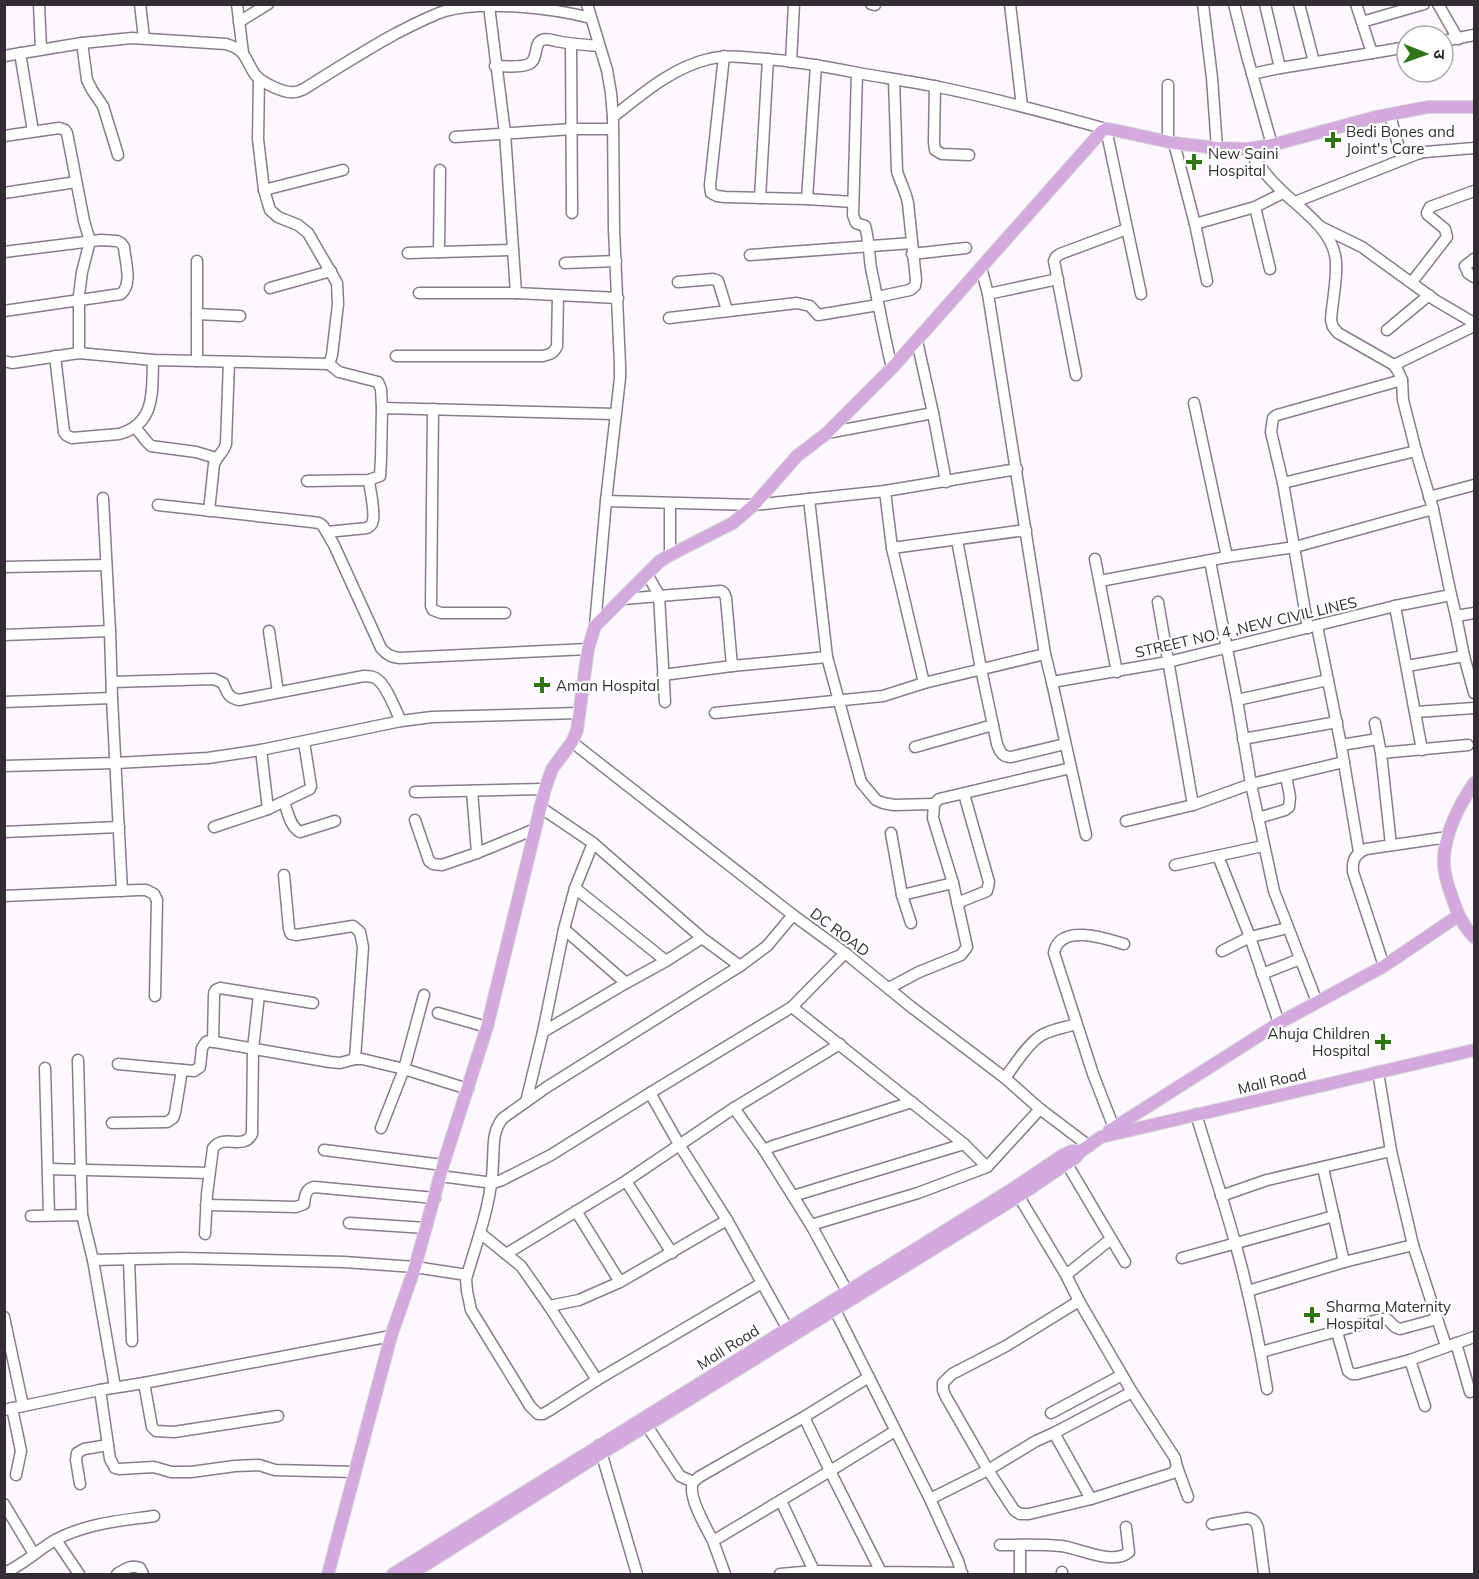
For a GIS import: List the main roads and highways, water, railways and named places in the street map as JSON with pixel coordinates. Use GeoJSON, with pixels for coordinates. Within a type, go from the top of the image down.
{"type":"FeatureCollection","features":[{"type":"Feature","properties":{"kind":"main road"},"geometry":{"type":"LineString","coordinates":[[328,1575],[391,1336],[415,1267],[442,1170],[487,1027],[544,789],[552,769],[573,742],[577,730],[588,649],[595,626],[647,574],[670,555],[727,527],[754,505],[797,456],[827,433],[892,368],[1099,134],[1106,129],[1171,142],[1217,148],[1248,149],[1272,145],[1376,117],[1428,107],[1474,107]]}},
{"type":"Feature","properties":{"kind":"main road"},"geometry":{"type":"LineString","coordinates":[[1474,783],[1448,837],[1444,857],[1447,884],[1458,916],[1474,937]]}},
{"type":"Feature","properties":{"kind":"main road"},"geometry":{"type":"LineString","coordinates":[[1101,1137],[1279,1023],[1384,966],[1458,916]]}},
{"type":"Feature","properties":{"kind":"main road","name":"Mall Road"},"geometry":{"type":"LineString","coordinates":[[833,1305],[847,1291],[1067,1164],[1101,1137],[1474,1050]]}},
{"type":"Feature","properties":{"kind":"main road","name":"Mall Road"},"geometry":{"type":"LineString","coordinates":[[401,1574],[1016,1192],[1064,1155],[1085,1149]]}},
{"type":"Feature","properties":{"kind":"main road","name":"Mall Road"},"geometry":{"type":"LineString","coordinates":[[600,1449],[646,1426],[790,1332]]}},
{"type":"Feature","properties":{"kind":"place","name":"Bedi Bones and Joint's Care"},"geometry":{"type":"Point","coordinates":[1333,140]}},
{"type":"Feature","properties":{"kind":"place","name":"New Saini Hospital"},"geometry":{"type":"Point","coordinates":[1194,162]}},
{"type":"Feature","properties":{"kind":"place","name":"Aman Hospital"},"geometry":{"type":"Point","coordinates":[542,685]}},
{"type":"Feature","properties":{"kind":"place","name":"Ahuja Children Hospital"},"geometry":{"type":"Point","coordinates":[1383,1042]}},
{"type":"Feature","properties":{"kind":"place","name":"Sharma Maternity Hospital"},"geometry":{"type":"Point","coordinates":[1312,1315]}}]}
